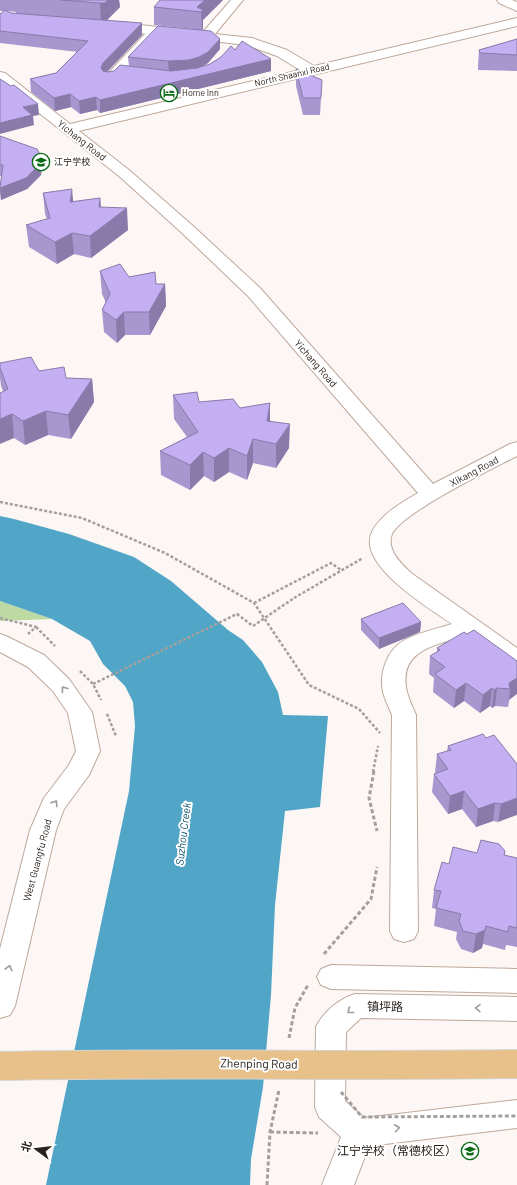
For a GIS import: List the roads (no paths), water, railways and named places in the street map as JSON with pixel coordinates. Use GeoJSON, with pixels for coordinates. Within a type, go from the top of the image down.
{"type":"FeatureCollection","features":[{"type":"Feature","properties":{"kind":"main road","name":"Zhenping Road"},"geometry":{"type":"LineString","coordinates":[[0,1066],[170,1063],[432,1066],[517,1064]]}},
{"type":"Feature","properties":{"kind":"street"},"geometry":{"type":"LineString","coordinates":[[206,36],[237,0]]}},
{"type":"Feature","properties":{"kind":"street"},"geometry":{"type":"LineString","coordinates":[[503,0],[517,7]]}},
{"type":"Feature","properties":{"kind":"street","name":"North Shaanxi Road"},"geometry":{"type":"LineString","coordinates":[[68,129],[517,22]]}},
{"type":"Feature","properties":{"kind":"street"},"geometry":{"type":"LineString","coordinates":[[101,28],[114,26],[236,40],[265,46],[282,53],[312,71]]}},
{"type":"Feature","properties":{"kind":"street"},"geometry":{"type":"LineString","coordinates":[[108,82],[155,31]]}},
{"type":"Feature","properties":{"kind":"street"},"geometry":{"type":"LineString","coordinates":[[227,50],[236,40]]}},
{"type":"Feature","properties":{"kind":"street"},"geometry":{"type":"LineString","coordinates":[[117,72],[132,73]]}},
{"type":"Feature","properties":{"kind":"street","name":"Yichang Road"},"geometry":{"type":"LineString","coordinates":[[0,76],[124,173],[187,229],[254,292],[430,494]]}},
{"type":"Feature","properties":{"kind":"street","name":"Xikang Road"},"geometry":{"type":"LineString","coordinates":[[430,494],[517,448]]}},
{"type":"Feature","properties":{"kind":"street"},"geometry":{"type":"LineString","coordinates":[[430,494],[395,518],[382,532],[381,547],[388,564],[403,578],[517,659]]}},
{"type":"Feature","properties":{"kind":"street"},"geometry":{"type":"LineString","coordinates":[[404,931],[404,715],[395,692],[394,675],[400,656],[411,646],[470,626]]}},
{"type":"Feature","properties":{"kind":"street","name":"West Guangfu Road"},"geometry":{"type":"LineString","coordinates":[[0,642],[36,661],[61,685],[80,712],[88,751],[80,769],[53,804],[42,830],[0,1006]]}},
{"type":"Feature","properties":{"kind":"street"},"geometry":{"type":"LineString","coordinates":[[321,972],[517,981]]}},
{"type":"Feature","properties":{"kind":"street","name":"镇坪路"},"geometry":{"type":"LineString","coordinates":[[358,1133],[330,1107],[331,1027],[355,1006],[517,1009]]}},
{"type":"Feature","properties":{"kind":"street"},"geometry":{"type":"LineString","coordinates":[[338,1185],[358,1133],[517,1115]]}},
{"type":"Feature","properties":{"kind":"water","name":"Suzhou Creek"},"geometry":{"type":"Polygon","coordinates":[[[0,516],[69,534],[134,557],[171,581],[228,630],[243,640],[262,662],[278,692],[283,715],[328,716],[320,807],[285,811],[275,905],[271,995],[263,1087],[251,1159],[250,1185],[46,1185],[129,791],[135,726],[133,702],[125,686],[103,664],[90,641],[52,619],[0,601],[0,516]]]}},
{"type":"Feature","properties":{"kind":"place","name":"Home Inn"},"geometry":{"type":"Point","coordinates":[169,93]}},
{"type":"Feature","properties":{"kind":"place","name":"江宁学校"},"geometry":{"type":"Point","coordinates":[41,162]}},
{"type":"Feature","properties":{"kind":"place","name":"江宁学校（常德校区）"},"geometry":{"type":"Point","coordinates":[470,1151]}}]}
